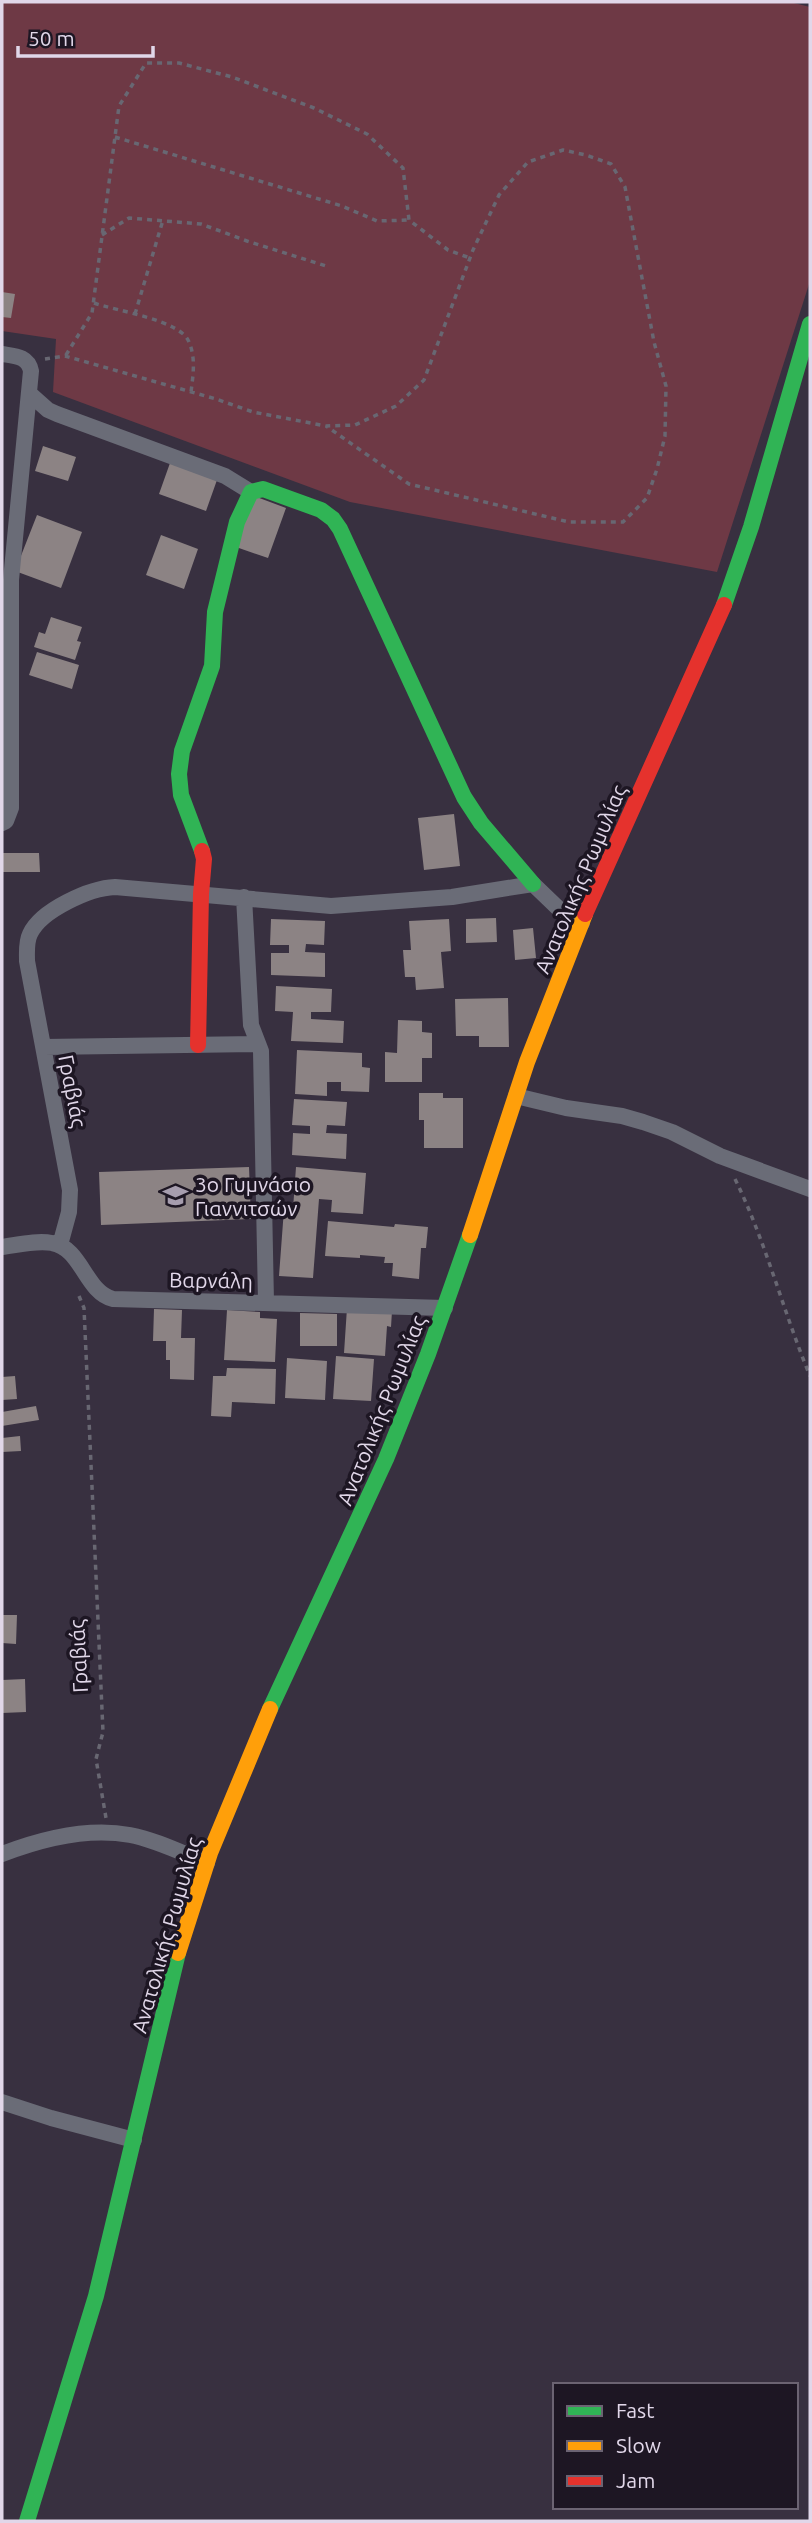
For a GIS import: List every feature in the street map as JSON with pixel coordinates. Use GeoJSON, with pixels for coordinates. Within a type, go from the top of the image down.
{"type":"FeatureCollection","features":[{"type":"Feature","properties":{"kind":"street","name":"Ανατολικής Ρωμυλίας"},"geometry":{"type":"LineString","coordinates":[[27,2521],[74,2375],[104,2264],[174,1973],[207,1863],[235,1786],[404,1416],[445,1308],[516,1096],[582,923],[706,649],[731,586],[776,447],[810,324]]}},
{"type":"Feature","properties":{"kind":"street"},"geometry":{"type":"LineString","coordinates":[[2,354],[19,357],[28,362],[31,370],[11,580],[11,808],[4,822]]}},
{"type":"Feature","properties":{"kind":"street"},"geometry":{"type":"LineString","coordinates":[[30,394],[48,410],[57,414],[225,476],[251,492]]}},
{"type":"Feature","properties":{"kind":"street"},"geometry":{"type":"LineString","coordinates":[[198,1045],[204,859],[181,795],[179,765],[212,666],[215,612],[237,522],[251,492],[263,489],[321,510],[333,519],[464,797],[481,823],[533,884],[559,910],[582,923]]}},
{"type":"Feature","properties":{"kind":"street","name":"Γραβιάς"},"geometry":{"type":"LineString","coordinates":[[60,1245],[69,1212],[70,1190],[27,961],[30,934],[37,924],[85,893],[100,888],[244,897],[306,905],[360,905],[452,897],[533,884]]}},
{"type":"Feature","properties":{"kind":"street"},"geometry":{"type":"LineString","coordinates":[[244,897],[251,1025],[261,1051],[266,1302]]}},
{"type":"Feature","properties":{"kind":"street"},"geometry":{"type":"LineString","coordinates":[[44,1047],[258,1044]]}},
{"type":"Feature","properties":{"kind":"street"},"geometry":{"type":"LineString","coordinates":[[516,1096],[643,1122],[672,1132],[720,1156],[810,1189]]}},
{"type":"Feature","properties":{"kind":"street"},"geometry":{"type":"LineString","coordinates":[[2,1247],[46,1242],[60,1245]]}},
{"type":"Feature","properties":{"kind":"street","name":"Βαρνάλη"},"geometry":{"type":"LineString","coordinates":[[60,1245],[69,1251],[106,1297],[445,1308]]}},
{"type":"Feature","properties":{"kind":"street"},"geometry":{"type":"LineString","coordinates":[[2,1854],[70,1835],[109,1833],[152,1842],[207,1863]]}},
{"type":"Feature","properties":{"kind":"street"},"geometry":{"type":"LineString","coordinates":[[2,2102],[134,2140]]}},
{"type":"Feature","properties":{"kind":"path"},"geometry":{"type":"LineString","coordinates":[[65,356],[92,313],[119,106],[146,63],[179,63],[232,77],[314,108],[367,134],[403,168],[409,220]]}},
{"type":"Feature","properties":{"kind":"path"},"geometry":{"type":"LineString","coordinates":[[115,137],[342,206],[377,221],[409,220],[448,250],[470,258]]}},
{"type":"Feature","properties":{"kind":"path"},"geometry":{"type":"LineString","coordinates":[[28,362],[65,356],[253,412],[326,426],[355,425],[397,406],[424,380],[470,258],[499,195],[528,162],[563,150],[611,164],[625,187],[654,342],[666,386],[665,436],[647,498],[623,522],[569,523],[409,484],[326,426]]}},
{"type":"Feature","properties":{"kind":"path"},"geometry":{"type":"LineString","coordinates":[[102,235],[129,218],[201,224],[247,242],[326,266]]}},
{"type":"Feature","properties":{"kind":"path"},"geometry":{"type":"LineString","coordinates":[[135,314],[163,220]]}},
{"type":"Feature","properties":{"kind":"path"},"geometry":{"type":"LineString","coordinates":[[93,303],[176,328],[189,340],[194,367],[191,392]]}},
{"type":"Feature","properties":{"kind":"path"},"geometry":{"type":"LineString","coordinates":[[720,1156],[732,1172],[757,1228],[810,1376]]}},
{"type":"Feature","properties":{"kind":"path","name":"Γραβιάς"},"geometry":{"type":"LineString","coordinates":[[79,1295],[84,1308],[103,1732],[96,1759],[109,1833]]}},
{"type":"Feature","properties":{"kind":"shaded area"},"geometry":{"type":"Polygon","coordinates":[[[2,2],[790,2],[810,7],[810,281],[717,572],[350,502],[53,392],[56,339],[2,331],[2,2]]]}},
{"type":"Feature","properties":{"kind":"building"},"geometry":{"type":"Polygon","coordinates":[[[2,292],[15,294],[11,318],[2,317],[2,292]]]}},
{"type":"Feature","properties":{"kind":"building"},"geometry":{"type":"Polygon","coordinates":[[[43,446],[76,457],[68,481],[35,471],[43,446]]]}},
{"type":"Feature","properties":{"kind":"building"},"geometry":{"type":"Polygon","coordinates":[[[170,463],[217,480],[206,511],[159,494],[170,463]]]}},
{"type":"Feature","properties":{"kind":"building"},"geometry":{"type":"Polygon","coordinates":[[[254,496],[286,508],[268,558],[236,547],[254,496]]]}},
{"type":"Feature","properties":{"kind":"building"},"geometry":{"type":"Polygon","coordinates":[[[37,515],[82,532],[61,588],[15,571],[37,515]]]}},
{"type":"Feature","properties":{"kind":"building"},"geometry":{"type":"Polygon","coordinates":[[[161,535],[198,549],[184,589],[146,575],[161,535]]]}},
{"type":"Feature","properties":{"kind":"building"},"geometry":{"type":"Polygon","coordinates":[[[51,617],[82,627],[77,641],[81,642],[75,660],[34,647],[39,632],[45,634],[51,617]]]}},
{"type":"Feature","properties":{"kind":"building"},"geometry":{"type":"Polygon","coordinates":[[[37,652],[79,665],[72,689],[29,675],[37,652]]]}},
{"type":"Feature","properties":{"kind":"building"},"geometry":{"type":"Polygon","coordinates":[[[454,814],[460,866],[424,870],[418,818],[454,814]]]}},
{"type":"Feature","properties":{"kind":"building"},"geometry":{"type":"Polygon","coordinates":[[[2,853],[39,853],[40,872],[2,872],[2,853]]]}},
{"type":"Feature","properties":{"kind":"building"},"geometry":{"type":"Polygon","coordinates":[[[496,918],[497,942],[466,943],[466,919],[496,918]]]}},
{"type":"Feature","properties":{"kind":"building"},"geometry":{"type":"Polygon","coordinates":[[[271,919],[325,921],[324,945],[306,944],[305,952],[325,953],[325,977],[271,975],[271,953],[289,953],[289,945],[270,945],[271,919]]]}},
{"type":"Feature","properties":{"kind":"building"},"geometry":{"type":"Polygon","coordinates":[[[449,919],[451,951],[441,952],[444,988],[416,990],[415,977],[405,977],[403,950],[411,950],[409,921],[449,919]]]}},
{"type":"Feature","properties":{"kind":"building"},"geometry":{"type":"Polygon","coordinates":[[[533,928],[536,958],[515,960],[513,930],[533,928]]]}},
{"type":"Feature","properties":{"kind":"building"},"geometry":{"type":"Polygon","coordinates":[[[276,986],[332,989],[331,1012],[311,1012],[311,1019],[344,1021],[343,1043],[291,1041],[293,1012],[275,1011],[276,986]]]}},
{"type":"Feature","properties":{"kind":"building"},"geometry":{"type":"Polygon","coordinates":[[[508,998],[509,1047],[479,1047],[479,1036],[456,1036],[455,999],[508,998]]]}},
{"type":"Feature","properties":{"kind":"building"},"geometry":{"type":"Polygon","coordinates":[[[398,1020],[422,1021],[422,1032],[432,1033],[432,1058],[422,1058],[422,1082],[385,1082],[385,1052],[397,1053],[398,1020]]]}},
{"type":"Feature","properties":{"kind":"building"},"geometry":{"type":"Polygon","coordinates":[[[297,1050],[362,1053],[362,1067],[370,1068],[369,1092],[341,1091],[341,1082],[327,1082],[327,1096],[295,1094],[297,1050]]]}},
{"type":"Feature","properties":{"kind":"building"},"geometry":{"type":"Polygon","coordinates":[[[419,1093],[443,1093],[443,1098],[463,1098],[463,1148],[424,1148],[424,1120],[419,1120],[419,1093]]]}},
{"type":"Feature","properties":{"kind":"building"},"geometry":{"type":"Polygon","coordinates":[[[294,1099],[347,1102],[345,1126],[327,1125],[326,1133],[347,1134],[346,1159],[292,1155],[293,1133],[310,1134],[310,1126],[292,1125],[294,1099]]]}},
{"type":"Feature","properties":{"kind":"building","name":"3ο Γυμνάσιο Γιαννιτσών"},"geometry":{"type":"Polygon","coordinates":[[[249,1167],[251,1219],[101,1225],[99,1172],[249,1167]]]}},
{"type":"Feature","properties":{"kind":"building"},"geometry":{"type":"Polygon","coordinates":[[[296,1167],[366,1173],[363,1214],[331,1212],[332,1200],[319,1199],[313,1278],[279,1276],[284,1209],[293,1209],[296,1167]]]}},
{"type":"Feature","properties":{"kind":"building"},"geometry":{"type":"Polygon","coordinates":[[[328,1221],[428,1227],[426,1248],[421,1248],[419,1279],[392,1276],[393,1263],[384,1263],[385,1257],[325,1256],[328,1221]]]}},
{"type":"Feature","properties":{"kind":"building"},"geometry":{"type":"Polygon","coordinates":[[[347,1308],[392,1311],[391,1327],[387,1326],[385,1356],[344,1353],[347,1308]]]}},
{"type":"Feature","properties":{"kind":"building"},"geometry":{"type":"Polygon","coordinates":[[[154,1309],[182,1310],[181,1338],[195,1338],[194,1380],[170,1379],[166,1341],[153,1341],[154,1309]]]}},
{"type":"Feature","properties":{"kind":"building"},"geometry":{"type":"Polygon","coordinates":[[[227,1310],[260,1312],[260,1318],[277,1319],[275,1362],[224,1360],[227,1310]]]}},
{"type":"Feature","properties":{"kind":"building"},"geometry":{"type":"Polygon","coordinates":[[[300,1313],[337,1314],[337,1346],[300,1346],[300,1313]]]}},
{"type":"Feature","properties":{"kind":"building"},"geometry":{"type":"Polygon","coordinates":[[[336,1356],[374,1359],[371,1401],[333,1399],[336,1356]]]}},
{"type":"Feature","properties":{"kind":"building"},"geometry":{"type":"Polygon","coordinates":[[[287,1358],[327,1361],[325,1400],[285,1398],[287,1358]]]}},
{"type":"Feature","properties":{"kind":"building"},"geometry":{"type":"Polygon","coordinates":[[[227,1368],[276,1369],[275,1404],[232,1402],[231,1417],[211,1416],[213,1376],[226,1376],[227,1368]]]}},
{"type":"Feature","properties":{"kind":"building"},"geometry":{"type":"Polygon","coordinates":[[[15,1376],[17,1399],[2,1400],[2,1377],[15,1376]]]}},
{"type":"Feature","properties":{"kind":"building"},"geometry":{"type":"Polygon","coordinates":[[[36,1406],[39,1420],[2,1426],[2,1412],[36,1406]]]}},
{"type":"Feature","properties":{"kind":"building"},"geometry":{"type":"Polygon","coordinates":[[[20,1436],[21,1451],[2,1452],[2,1438],[20,1436]]]}},
{"type":"Feature","properties":{"kind":"building"},"geometry":{"type":"Polygon","coordinates":[[[2,1615],[17,1615],[16,1644],[2,1643],[2,1615]]]}},
{"type":"Feature","properties":{"kind":"building"},"geometry":{"type":"Polygon","coordinates":[[[25,1679],[26,1712],[2,1713],[2,1680],[25,1679]]]}},
{"type":"Feature","properties":{"kind":"traffic: fast"},"geometry":{"type":"LineString","coordinates":[[724,605],[751,527],[810,324]]}},
{"type":"Feature","properties":{"kind":"traffic: fast"},"geometry":{"type":"LineString","coordinates":[[202,851],[181,795],[179,774],[182,751],[212,666],[215,612],[237,522],[251,492],[263,489],[321,510],[333,519],[340,529],[464,797],[481,823],[533,884]]}},
{"type":"Feature","properties":{"kind":"traffic: fast"},"geometry":{"type":"LineString","coordinates":[[270,1709],[386,1459],[428,1354],[470,1235]]}},
{"type":"Feature","properties":{"kind":"traffic: fast"},"geometry":{"type":"LineString","coordinates":[[27,2521],[96,2296],[178,1953]]}},
{"type":"Feature","properties":{"kind":"traffic: slow"},"geometry":{"type":"LineString","coordinates":[[470,1235],[527,1062],[585,914]]}},
{"type":"Feature","properties":{"kind":"traffic: slow"},"geometry":{"type":"LineString","coordinates":[[178,1953],[210,1853],[270,1709]]}},
{"type":"Feature","properties":{"kind":"traffic: jam"},"geometry":{"type":"LineString","coordinates":[[585,914],[724,605]]}},
{"type":"Feature","properties":{"kind":"traffic: jam"},"geometry":{"type":"LineString","coordinates":[[198,1045],[204,859],[202,851]]}},
{"type":"Feature","properties":{"kind":"place","name":"3ο Γυμνάσιο Γιαννιτσών"},"geometry":{"type":"Point","coordinates":[175,1196]}}]}
